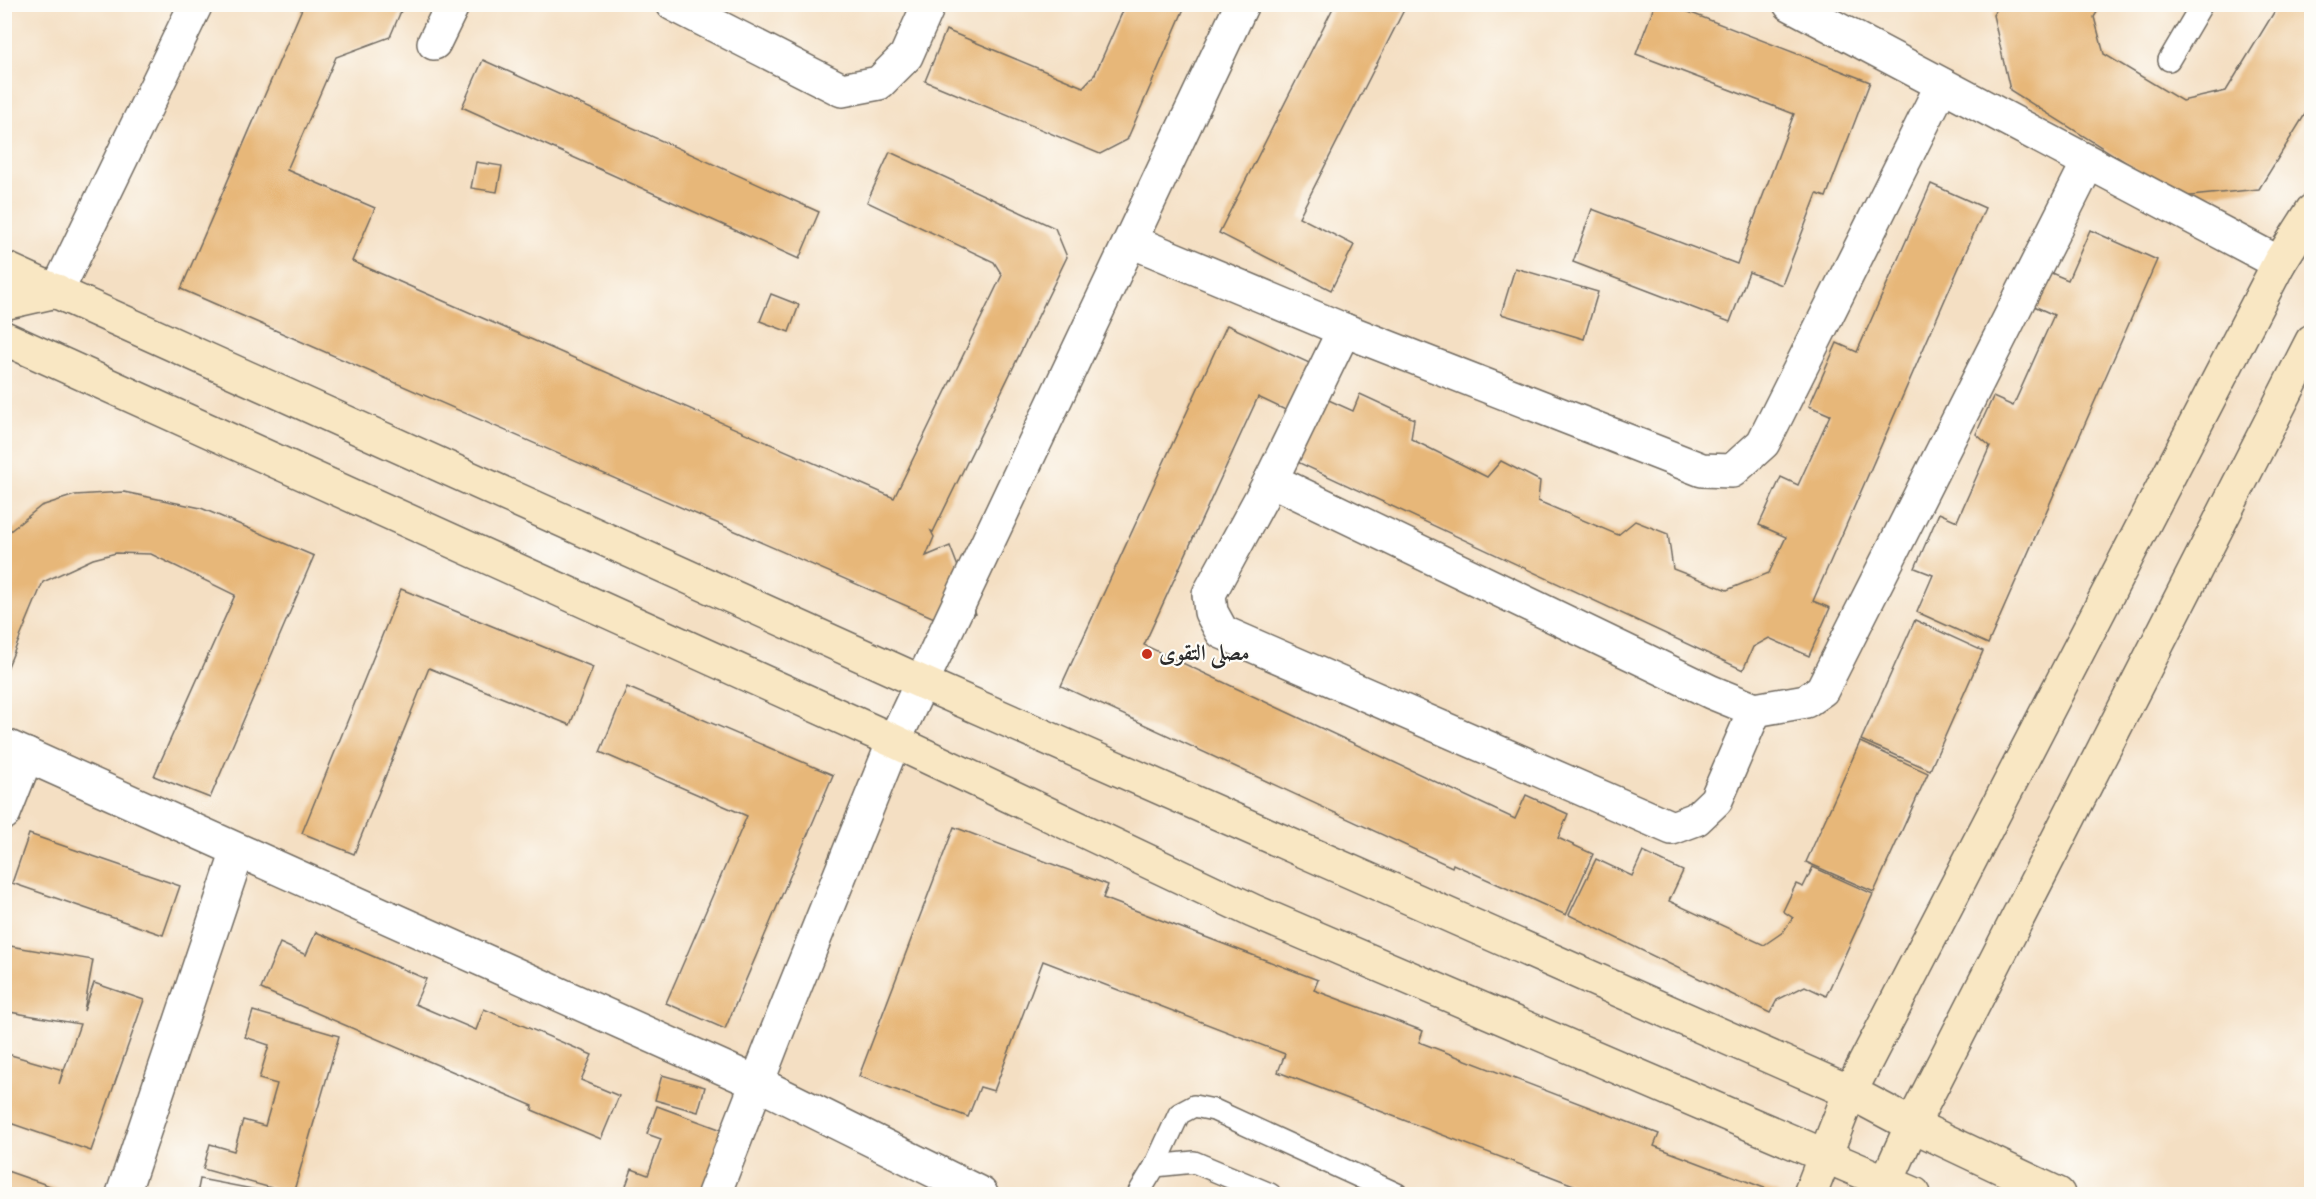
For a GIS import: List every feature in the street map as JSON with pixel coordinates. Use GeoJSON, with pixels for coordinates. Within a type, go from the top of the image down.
{"type":"FeatureCollection","features":[{"type":"Feature","properties":{"kind":"main road"},"geometry":{"type":"LineString","coordinates":[[1810,1194],[1851,1092],[2279,263],[2312,211]]}},
{"type":"Feature","properties":{"kind":"main road"},"geometry":{"type":"LineString","coordinates":[[4,268],[921,682],[1851,1092],[1912,1125],[2058,1194]]}},
{"type":"Feature","properties":{"kind":"main road"},"geometry":{"type":"LineString","coordinates":[[4,303],[57,291]]}},
{"type":"Feature","properties":{"kind":"main road"},"geometry":{"type":"LineString","coordinates":[[4,338],[894,741],[1253,911],[1825,1158],[1894,1190],[1912,1125],[2312,341]]}},
{"type":"Feature","properties":{"kind":"street"},"geometry":{"type":"LineString","coordinates":[[57,291],[196,4]]}},
{"type":"Feature","properties":{"kind":"street"},"geometry":{"type":"LineString","coordinates":[[434,43],[453,4]]}},
{"type":"Feature","properties":{"kind":"street"},"geometry":{"type":"LineString","coordinates":[[673,4],[842,90],[879,83],[906,56],[929,4]]}},
{"type":"Feature","properties":{"kind":"street"},"geometry":{"type":"LineString","coordinates":[[714,1194],[894,741],[1242,4]]}},
{"type":"Feature","properties":{"kind":"street"},"geometry":{"type":"LineString","coordinates":[[1790,4],[2279,263]]}},
{"type":"Feature","properties":{"kind":"street"},"geometry":{"type":"LineString","coordinates":[[1131,241],[1344,330],[1702,470],[1732,471],[1763,443],[1942,85]]}},
{"type":"Feature","properties":{"kind":"street"},"geometry":{"type":"LineString","coordinates":[[1270,480],[1710,692],[1755,710],[1806,702],[1822,690],[2088,163]]}},
{"type":"Feature","properties":{"kind":"street"},"geometry":{"type":"LineString","coordinates":[[1344,330],[1270,480],[1209,594],[1211,612],[1222,632],[1672,828],[1696,819],[1716,800],[1755,710]]}},
{"type":"Feature","properties":{"kind":"street"},"geometry":{"type":"LineString","coordinates":[[4,813],[16,750],[757,1083],[981,1194]]}},
{"type":"Feature","properties":{"kind":"street"},"geometry":{"type":"LineString","coordinates":[[123,1194],[238,851]]}},
{"type":"Feature","properties":{"kind":"lane"},"geometry":{"type":"LineString","coordinates":[[2169,60],[2202,4]]}},
{"type":"Feature","properties":{"kind":"lane"},"geometry":{"type":"LineString","coordinates":[[1138,1194],[1155,1166],[1179,1114],[1194,1106],[1214,1110],[1397,1194]]}},
{"type":"Feature","properties":{"kind":"lane"},"geometry":{"type":"LineString","coordinates":[[1155,1166],[1194,1162],[1270,1194]]}},
{"type":"Feature","properties":{"kind":"building"},"geometry":{"type":"Polygon","coordinates":[[[304,4],[404,4],[390,37],[336,57],[287,170],[375,208],[352,261],[894,498],[1002,275],[994,262],[867,202],[890,152],[1055,228],[1067,257],[933,532],[931,531],[934,537],[926,556],[950,546],[976,614],[948,624],[181,289],[304,4]]]}},
{"type":"Feature","properties":{"kind":"building"},"geometry":{"type":"Polygon","coordinates":[[[1126,4],[1186,4],[1127,140],[1100,154],[925,81],[946,30],[1083,87],[1095,74],[1126,4]]]}},
{"type":"Feature","properties":{"kind":"building"},"geometry":{"type":"Polygon","coordinates":[[[1335,4],[1407,4],[1299,217],[1354,245],[1331,290],[1219,233],[1335,4]]]}},
{"type":"Feature","properties":{"kind":"building"},"geometry":{"type":"Polygon","coordinates":[[[1655,4],[1668,4],[1870,82],[1826,197],[1817,194],[1782,285],[1749,272],[1730,322],[1573,262],[1592,209],[1737,264],[1794,114],[1636,54],[1655,4]]]}},
{"type":"Feature","properties":{"kind":"building"},"geometry":{"type":"Polygon","coordinates":[[[2000,4],[2102,4],[2094,17],[2104,54],[2182,101],[2226,91],[2279,4],[2312,4],[2312,103],[2259,189],[2181,197],[2010,90],[1993,15],[2000,4]]]}},
{"type":"Feature","properties":{"kind":"building"},"geometry":{"type":"Polygon","coordinates":[[[483,60],[819,212],[799,259],[462,107],[483,60]]]}},
{"type":"Feature","properties":{"kind":"building"},"geometry":{"type":"Polygon","coordinates":[[[476,162],[502,166],[497,192],[471,188],[476,162]]]}},
{"type":"Feature","properties":{"kind":"building"},"geometry":{"type":"Polygon","coordinates":[[[1931,184],[1985,208],[1813,601],[1830,608],[1809,656],[1769,638],[1753,647],[1743,670],[1293,460],[1322,397],[1353,411],[1360,394],[1414,419],[1411,439],[1487,477],[1501,461],[1540,481],[1538,501],[1618,535],[1635,521],[1668,534],[1673,569],[1727,590],[1769,573],[1786,537],[1759,525],[1781,477],[1798,485],[1830,415],[1809,406],[1837,343],[1857,352],[1931,184]]]}},
{"type":"Feature","properties":{"kind":"building"},"geometry":{"type":"Polygon","coordinates":[[[2090,230],[2157,260],[1988,644],[1917,612],[1933,575],[1915,568],[1939,513],[1957,521],[1990,446],[1976,434],[1993,397],[2013,406],[2054,315],[2034,306],[2049,272],[2068,280],[2090,230]]]}},
{"type":"Feature","properties":{"kind":"building"},"geometry":{"type":"Polygon","coordinates":[[[1515,268],[1598,292],[1584,339],[1501,314],[1515,268]]]}},
{"type":"Feature","properties":{"kind":"building"},"geometry":{"type":"Polygon","coordinates":[[[771,294],[799,305],[789,332],[760,321],[771,294]]]}},
{"type":"Feature","properties":{"kind":"building"},"geometry":{"type":"Polygon","coordinates":[[[1227,325],[1318,367],[1296,415],[1258,397],[1144,645],[1515,819],[1526,795],[1568,814],[1558,838],[1593,854],[1566,915],[1453,864],[1452,867],[1061,686],[1227,325]]]}},
{"type":"Feature","properties":{"kind":"building"},"geometry":{"type":"Polygon","coordinates":[[[124,492],[201,508],[314,556],[210,798],[154,776],[235,595],[151,554],[116,553],[93,559],[43,582],[4,676],[4,536],[41,506],[75,495],[124,492]]]}},
{"type":"Feature","properties":{"kind":"building"},"geometry":{"type":"Polygon","coordinates":[[[401,589],[593,667],[570,725],[429,668],[354,854],[302,833],[401,589]]]}},
{"type":"Feature","properties":{"kind":"building"},"geometry":{"type":"Polygon","coordinates":[[[1915,620],[1983,651],[1930,770],[1861,740],[1915,620]]]}},
{"type":"Feature","properties":{"kind":"building"},"geometry":{"type":"Polygon","coordinates":[[[627,687],[833,775],[725,1029],[666,1003],[747,816],[600,752],[627,687]]]}},
{"type":"Feature","properties":{"kind":"building"},"geometry":{"type":"Polygon","coordinates":[[[1860,742],[1928,773],[1874,892],[1806,862],[1860,742]]]}},
{"type":"Feature","properties":{"kind":"building"},"geometry":{"type":"Polygon","coordinates":[[[954,827],[1108,885],[1103,898],[1318,980],[1314,990],[1423,1031],[1419,1042],[1659,1134],[1654,1146],[1780,1194],[1597,1194],[1278,1072],[1285,1054],[1043,961],[994,1091],[980,1087],[968,1117],[859,1076],[954,827]]]}},
{"type":"Feature","properties":{"kind":"building"},"geometry":{"type":"Polygon","coordinates":[[[29,834],[180,886],[163,935],[12,883],[29,834]]]}},
{"type":"Feature","properties":{"kind":"building"},"geometry":{"type":"Polygon","coordinates":[[[1643,852],[1683,871],[1669,901],[1764,945],[1783,932],[1793,918],[1783,911],[1796,884],[1803,887],[1813,867],[1873,894],[1826,996],[1805,986],[1777,1000],[1770,1013],[1569,915],[1596,859],[1632,876],[1643,852]]]}},
{"type":"Feature","properties":{"kind":"building"},"geometry":{"type":"Polygon","coordinates":[[[316,932],[426,979],[415,1004],[476,1030],[484,1009],[592,1055],[581,1080],[619,1096],[601,1139],[532,1110],[533,1106],[261,989],[280,943],[306,955],[316,932]]]}},
{"type":"Feature","properties":{"kind":"building"},"geometry":{"type":"Polygon","coordinates":[[[10,946],[93,960],[84,1011],[94,983],[144,1000],[91,1151],[4,1121],[4,1053],[63,1070],[59,1084],[80,1024],[4,1011],[4,977],[10,946]]]}},
{"type":"Feature","properties":{"kind":"building"},"geometry":{"type":"Polygon","coordinates":[[[253,1011],[339,1036],[293,1194],[203,1169],[210,1144],[234,1151],[243,1120],[265,1126],[277,1084],[259,1079],[269,1045],[245,1037],[253,1011]]]}},
{"type":"Feature","properties":{"kind":"building"},"geometry":{"type":"Polygon","coordinates":[[[662,1075],[705,1087],[698,1112],[655,1100],[662,1075]]]}},
{"type":"Feature","properties":{"kind":"building"},"geometry":{"type":"Polygon","coordinates":[[[657,1106],[730,1133],[707,1194],[623,1194],[632,1169],[648,1175],[661,1139],[647,1134],[657,1106]]]}},
{"type":"Feature","properties":{"kind":"building"},"geometry":{"type":"Polygon","coordinates":[[[4,1170],[73,1194],[4,1194],[4,1170]]]}},
{"type":"Feature","properties":{"kind":"building"},"geometry":{"type":"Polygon","coordinates":[[[200,1179],[273,1193],[197,1194],[200,1179]]]}},
{"type":"Feature","properties":{"kind":"place","name":"مصلى التقوى"},"geometry":{"type":"Point","coordinates":[1147,654]}}]}
